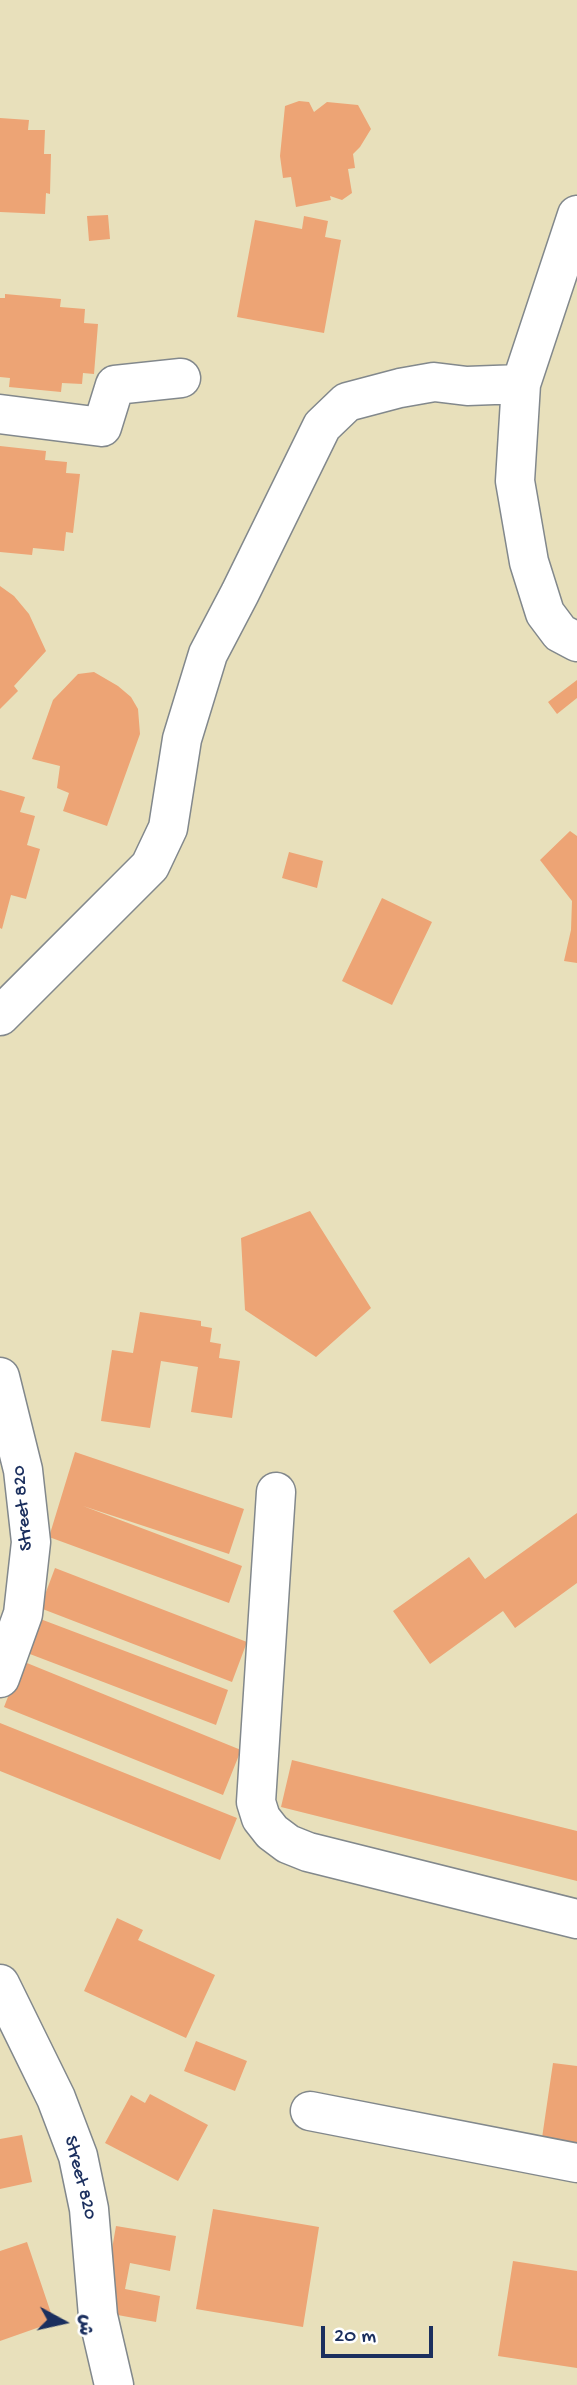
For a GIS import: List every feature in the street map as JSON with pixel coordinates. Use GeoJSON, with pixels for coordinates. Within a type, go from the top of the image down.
{"type":"FeatureCollection","features":[{"type":"Feature","properties":{"kind":"street"},"geometry":{"type":"LineString","coordinates":[[577,215],[521,384],[515,481],[529,562],[545,613],[559,633],[577,642]]}},
{"type":"Feature","properties":{"kind":"street"},"geometry":{"type":"LineString","coordinates":[[0,414],[102,427],[115,385],[181,378]]}},
{"type":"Feature","properties":{"kind":"street"},"geometry":{"type":"LineString","coordinates":[[0,1016],[150,866],[168,828],[182,739],[208,654],[322,426],[347,402],[400,388],[434,382],[467,386],[521,384]]}},
{"type":"Feature","properties":{"kind":"street","name":"Street 820"},"geometry":{"type":"LineString","coordinates":[[0,1377],[23,1470],[31,1542],[23,1614],[0,1678]]}},
{"type":"Feature","properties":{"kind":"street"},"geometry":{"type":"LineString","coordinates":[[276,1492],[256,1802],[261,1818],[272,1832],[288,1844],[308,1852],[577,1919]]}},
{"type":"Feature","properties":{"kind":"street","name":"Street 820"},"geometry":{"type":"LineString","coordinates":[[0,1984],[10,2024],[56,2098],[78,2156],[89,2209],[99,2316],[114,2385]]}},
{"type":"Feature","properties":{"kind":"street"},"geometry":{"type":"LineString","coordinates":[[310,2111],[577,2163]]}},
{"type":"Feature","properties":{"kind":"building"},"geometry":{"type":"Polygon","coordinates":[[[299,101],[309,102],[314,112],[327,102],[358,105],[371,129],[353,154],[355,168],[348,169],[352,193],[342,200],[330,196],[331,200],[296,207],[291,177],[283,178],[280,156],[285,106],[299,101]]]}},
{"type":"Feature","properties":{"kind":"building"},"geometry":{"type":"Polygon","coordinates":[[[0,118],[29,120],[28,130],[45,130],[44,154],[51,154],[50,194],[46,193],[45,214],[0,212],[0,118]]]}},
{"type":"Feature","properties":{"kind":"building"},"geometry":{"type":"Polygon","coordinates":[[[108,215],[110,239],[89,241],[87,216],[108,215]]]}},
{"type":"Feature","properties":{"kind":"building"},"geometry":{"type":"Polygon","coordinates":[[[304,216],[328,221],[325,237],[341,240],[324,333],[237,317],[255,220],[302,229],[304,216]]]}},
{"type":"Feature","properties":{"kind":"building"},"geometry":{"type":"Polygon","coordinates":[[[5,294],[61,299],[60,307],[85,309],[84,323],[98,324],[94,374],[83,373],[82,384],[62,383],[61,392],[9,387],[10,378],[0,377],[0,298],[5,298],[5,294]]]}},
{"type":"Feature","properties":{"kind":"building"},"geometry":{"type":"Polygon","coordinates":[[[0,446],[46,451],[45,460],[67,462],[66,473],[80,474],[73,533],[66,532],[64,551],[33,548],[32,555],[0,552],[0,446]]]}},
{"type":"Feature","properties":{"kind":"building"},"geometry":{"type":"Polygon","coordinates":[[[0,586],[14,596],[29,614],[46,651],[14,686],[18,691],[0,709],[0,586]]]}},
{"type":"Feature","properties":{"kind":"building"},"geometry":{"type":"Polygon","coordinates":[[[94,672],[118,686],[131,697],[138,709],[140,734],[107,826],[63,811],[69,793],[57,788],[60,766],[32,759],[53,700],[78,674],[94,672]]]}},
{"type":"Feature","properties":{"kind":"building"},"geometry":{"type":"Polygon","coordinates":[[[577,680],[577,698],[557,714],[548,702],[577,680]]]}},
{"type":"Feature","properties":{"kind":"building"},"geometry":{"type":"Polygon","coordinates":[[[0,790],[25,797],[20,812],[35,816],[27,845],[40,849],[26,899],[11,895],[2,929],[0,928],[0,790]]]}},
{"type":"Feature","properties":{"kind":"building"},"geometry":{"type":"Polygon","coordinates":[[[570,831],[577,836],[577,963],[564,961],[571,930],[572,901],[540,860],[570,831]]]}},
{"type":"Feature","properties":{"kind":"building"},"geometry":{"type":"Polygon","coordinates":[[[289,852],[323,861],[317,888],[282,878],[289,852]]]}},
{"type":"Feature","properties":{"kind":"building"},"geometry":{"type":"Polygon","coordinates":[[[382,898],[432,922],[392,1005],[342,981],[382,898]]]}},
{"type":"Feature","properties":{"kind":"building"},"geometry":{"type":"Polygon","coordinates":[[[310,1211],[371,1308],[316,1357],[245,1310],[241,1238],[310,1211]]]}},
{"type":"Feature","properties":{"kind":"building"},"geometry":{"type":"Polygon","coordinates":[[[140,1312],[201,1321],[201,1326],[212,1328],[210,1342],[221,1344],[219,1358],[240,1361],[232,1418],[191,1412],[198,1367],[161,1361],[150,1428],[101,1421],[112,1350],[133,1353],[140,1312]]]}},
{"type":"Feature","properties":{"kind":"building"},"geometry":{"type":"Polygon","coordinates":[[[75,1452],[244,1509],[229,1554],[83,1506],[242,1566],[229,1603],[49,1537],[75,1452]]]}},
{"type":"Feature","properties":{"kind":"building"},"geometry":{"type":"Polygon","coordinates":[[[577,1513],[577,1583],[515,1628],[503,1611],[430,1664],[393,1611],[469,1557],[485,1579],[577,1513]]]}},
{"type":"Feature","properties":{"kind":"building"},"geometry":{"type":"Polygon","coordinates":[[[55,1568],[247,1642],[232,1682],[40,1608],[55,1568]]]}},
{"type":"Feature","properties":{"kind":"building"},"geometry":{"type":"Polygon","coordinates":[[[35,1617],[228,1690],[216,1725],[22,1651],[35,1617]]]}},
{"type":"Feature","properties":{"kind":"building"},"geometry":{"type":"Polygon","coordinates":[[[22,1661],[241,1750],[223,1795],[4,1707],[22,1661]]]}},
{"type":"Feature","properties":{"kind":"building"},"geometry":{"type":"Polygon","coordinates":[[[0,1723],[237,1818],[220,1860],[0,1771],[0,1723]]]}},
{"type":"Feature","properties":{"kind":"building"},"geometry":{"type":"Polygon","coordinates":[[[292,1760],[577,1831],[577,1881],[281,1807],[292,1760]]]}},
{"type":"Feature","properties":{"kind":"building"},"geometry":{"type":"Polygon","coordinates":[[[117,1918],[143,1930],[138,1940],[215,1975],[186,2038],[84,1991],[117,1918]]]}},
{"type":"Feature","properties":{"kind":"building"},"geometry":{"type":"Polygon","coordinates":[[[196,2041],[247,2061],[235,2091],[184,2071],[196,2041]]]}},
{"type":"Feature","properties":{"kind":"building"},"geometry":{"type":"Polygon","coordinates":[[[553,2063],[577,2066],[577,2143],[542,2138],[553,2063]]]}},
{"type":"Feature","properties":{"kind":"building"},"geometry":{"type":"Polygon","coordinates":[[[150,2094],[208,2125],[178,2181],[105,2143],[131,2095],[145,2103],[150,2094]]]}},
{"type":"Feature","properties":{"kind":"building"},"geometry":{"type":"Polygon","coordinates":[[[22,2135],[32,2182],[0,2189],[0,2139],[22,2135]]]}},
{"type":"Feature","properties":{"kind":"building"},"geometry":{"type":"Polygon","coordinates":[[[213,2209],[319,2227],[303,2327],[196,2309],[213,2209]]]}},
{"type":"Feature","properties":{"kind":"building"},"geometry":{"type":"Polygon","coordinates":[[[116,2226],[176,2236],[170,2271],[130,2263],[125,2289],[160,2296],[156,2322],[101,2312],[116,2226]]]}},
{"type":"Feature","properties":{"kind":"building"},"geometry":{"type":"Polygon","coordinates":[[[27,2242],[54,2322],[0,2341],[0,2251],[27,2242]]]}},
{"type":"Feature","properties":{"kind":"building"},"geometry":{"type":"Polygon","coordinates":[[[513,2261],[577,2271],[577,2368],[498,2356],[513,2261]]]}}]}
